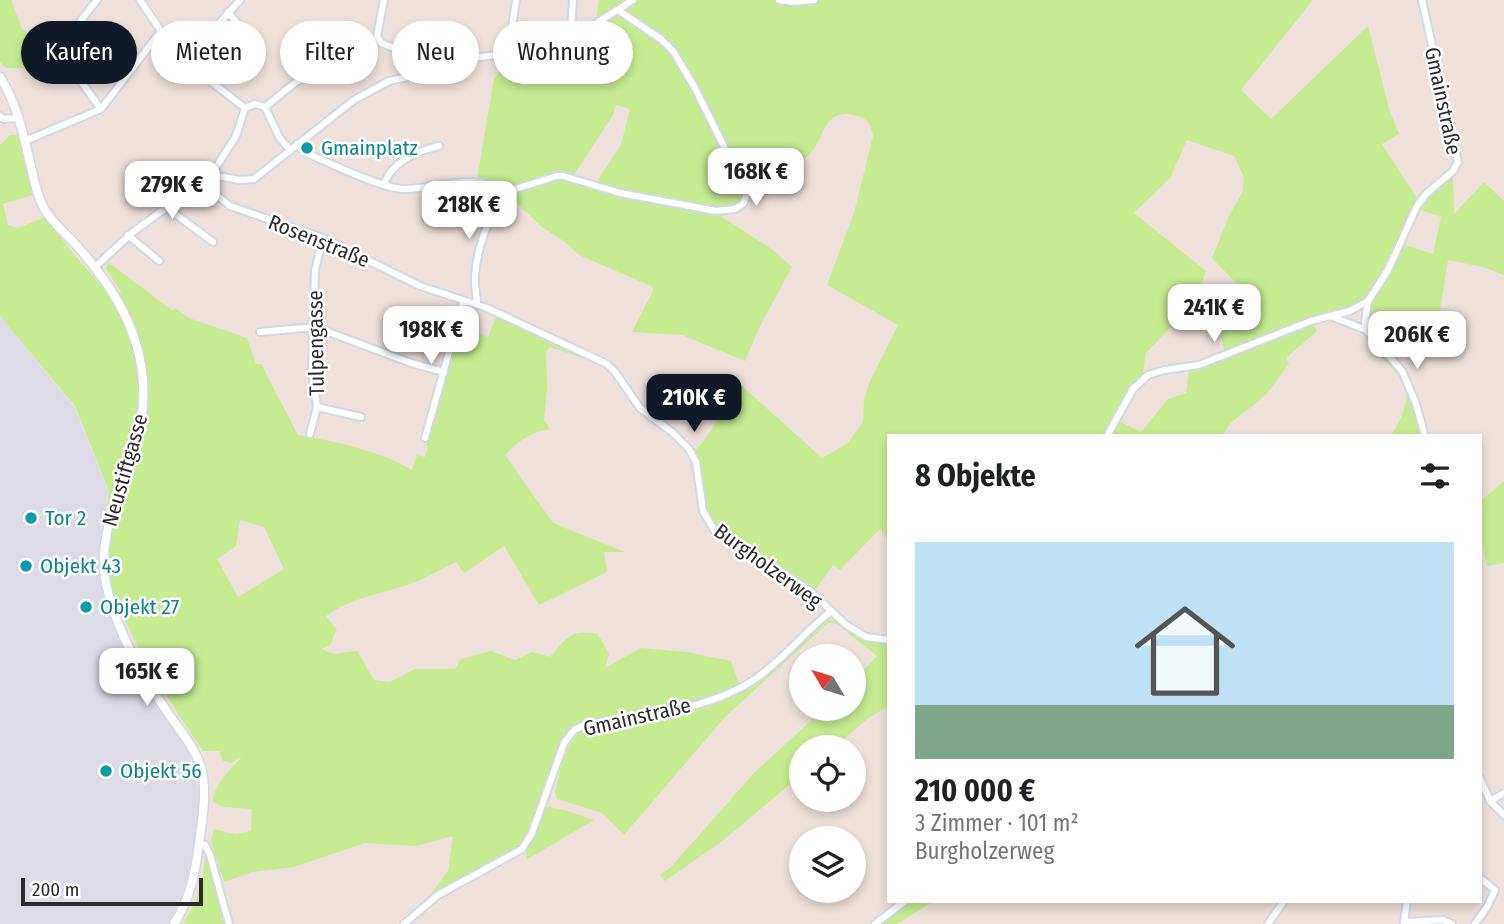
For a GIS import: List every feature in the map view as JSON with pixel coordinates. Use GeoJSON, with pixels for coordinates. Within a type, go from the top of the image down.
{"type":"FeatureCollection","features":[{"type":"Feature","properties":{"kind":"street"},"geometry":{"type":"LineString","coordinates":[[97,0],[58,50],[101,109]]}},
{"type":"Feature","properties":{"kind":"street"},"geometry":{"type":"LineString","coordinates":[[140,0],[154,21]]}},
{"type":"Feature","properties":{"kind":"street"},"geometry":{"type":"LineString","coordinates":[[228,0],[228,12],[235,21]]}},
{"type":"Feature","properties":{"kind":"street"},"geometry":{"type":"LineString","coordinates":[[221,21],[240,0]]}},
{"type":"Feature","properties":{"kind":"street"},"geometry":{"type":"LineString","coordinates":[[384,0],[377,36],[381,43],[392,47]]}},
{"type":"Feature","properties":{"kind":"street"},"geometry":{"type":"LineString","coordinates":[[513,21],[516,0]]}},
{"type":"Feature","properties":{"kind":"street"},"geometry":{"type":"LineString","coordinates":[[571,21],[573,0]]}},
{"type":"Feature","properties":{"kind":"street"},"geometry":{"type":"LineString","coordinates":[[600,21],[633,0]]}},
{"type":"Feature","properties":{"kind":"street"},"geometry":{"type":"LineString","coordinates":[[779,0],[814,0]]}},
{"type":"Feature","properties":{"kind":"street","name":"Gmainstraße"},"geometry":{"type":"LineString","coordinates":[[1366,330],[1368,301],[1388,270],[1417,206],[1458,163],[1422,0]]}},
{"type":"Feature","properties":{"kind":"street"},"geometry":{"type":"LineString","coordinates":[[477,304],[474,279],[477,263],[492,215],[506,192],[564,176],[620,193],[703,209],[735,209],[743,204],[747,195],[742,183],[695,88],[673,51],[662,40],[618,10]]}},
{"type":"Feature","properties":{"kind":"street"},"geometry":{"type":"LineString","coordinates":[[25,141],[101,109],[151,44]]}},
{"type":"Feature","properties":{"kind":"street","name":"Neustiftgasse"},"geometry":{"type":"LineString","coordinates":[[0,77],[18,118],[37,193],[44,208],[95,267],[125,313],[140,355],[144,392],[139,431],[107,531],[103,562],[107,588],[121,628],[143,674],[198,758],[204,787],[192,887],[173,924]]}},
{"type":"Feature","properties":{"kind":"street"},"geometry":{"type":"LineString","coordinates":[[211,175],[240,180],[254,179],[360,96],[392,80]]}},
{"type":"Feature","properties":{"kind":"street"},"geometry":{"type":"LineString","coordinates":[[213,84],[245,108]]}},
{"type":"Feature","properties":{"kind":"street"},"geometry":{"type":"LineString","coordinates":[[265,107],[298,84]]}},
{"type":"Feature","properties":{"kind":"street"},"geometry":{"type":"LineString","coordinates":[[245,108],[259,104],[265,107],[279,137],[290,150]]}},
{"type":"Feature","properties":{"kind":"street"},"geometry":{"type":"LineString","coordinates":[[95,267],[128,235],[211,175],[236,135],[245,108]]}},
{"type":"Feature","properties":{"kind":"street"},"geometry":{"type":"LineString","coordinates":[[0,116],[3,119],[18,118]]}},
{"type":"Feature","properties":{"kind":"street"},"geometry":{"type":"LineString","coordinates":[[297,144],[307,154],[403,189],[466,182],[496,187],[506,192]]}},
{"type":"Feature","properties":{"kind":"street"},"geometry":{"type":"LineString","coordinates":[[384,184],[400,162],[439,146]]}},
{"type":"Feature","properties":{"kind":"street","name":"Rosenstraße"},"geometry":{"type":"LineString","coordinates":[[202,183],[230,206],[323,238],[440,294]]}},
{"type":"Feature","properties":{"kind":"street"},"geometry":{"type":"LineString","coordinates":[[167,208],[214,242]]}},
{"type":"Feature","properties":{"kind":"street"},"geometry":{"type":"LineString","coordinates":[[128,235],[159,261]]}},
{"type":"Feature","properties":{"kind":"street","name":"Tulpengasse"},"geometry":{"type":"LineString","coordinates":[[310,434],[317,407],[313,381],[315,270],[323,238]]}},
{"type":"Feature","properties":{"kind":"street","name":"Burgholzerweg"},"geometry":{"type":"LineString","coordinates":[[440,294],[477,304],[607,364],[640,408],[690,449],[696,462],[703,511],[711,526],[808,590],[831,612]]}},
{"type":"Feature","properties":{"kind":"street"},"geometry":{"type":"LineString","coordinates":[[1108,434],[1133,389],[1148,375],[1156,371],[1199,365],[1311,321],[1350,312],[1368,301]]}},
{"type":"Feature","properties":{"kind":"street"},"geometry":{"type":"LineString","coordinates":[[425,438],[463,302]]}},
{"type":"Feature","properties":{"kind":"street"},"geometry":{"type":"LineString","coordinates":[[1333,317],[1366,330],[1402,370],[1424,434]]}},
{"type":"Feature","properties":{"kind":"street"},"geometry":{"type":"LineString","coordinates":[[260,332],[314,327],[411,363],[444,372]]}},
{"type":"Feature","properties":{"kind":"street","name":"Tulpengasse"},"geometry":{"type":"LineString","coordinates":[[317,407],[361,417]]}},
{"type":"Feature","properties":{"kind":"street"},"geometry":{"type":"LineString","coordinates":[[831,612],[866,637],[887,640]]}},
{"type":"Feature","properties":{"kind":"street","name":"Gmainstraße"},"geometry":{"type":"LineString","coordinates":[[404,924],[438,895],[522,849],[532,833],[564,743],[574,730],[587,724],[688,706],[738,689],[769,668],[831,612]]}},
{"type":"Feature","properties":{"kind":"street"},"geometry":{"type":"LineString","coordinates":[[1482,783],[1490,801],[1504,815]]}},
{"type":"Feature","properties":{"kind":"street"},"geometry":{"type":"LineString","coordinates":[[1482,800],[1490,801],[1504,793]]}},
{"type":"Feature","properties":{"kind":"street"},"geometry":{"type":"LineString","coordinates":[[199,844],[208,849],[229,924]]}},
{"type":"Feature","properties":{"kind":"street"},"geometry":{"type":"LineString","coordinates":[[1475,924],[1495,890],[1482,880]]}},
{"type":"Feature","properties":{"kind":"street"},"geometry":{"type":"LineString","coordinates":[[875,924],[902,903]]}},
{"type":"Feature","properties":{"kind":"street"},"geometry":{"type":"LineString","coordinates":[[1268,924],[1283,903]]}},
{"type":"Feature","properties":{"kind":"street"},"geometry":{"type":"LineString","coordinates":[[1407,903],[1404,922],[1444,920],[1452,924]]}},
{"type":"Feature","properties":{"kind":"shaded area"},"geometry":{"type":"Polygon","coordinates":[[[0,316],[74,407],[108,491],[101,572],[115,627],[162,713],[185,746],[196,772],[199,802],[191,874],[185,895],[168,924],[0,924],[0,316]]]}},
{"type":"Feature","properties":{"kind":"green space"},"geometry":{"type":"Polygon","coordinates":[[[0,0],[11,0],[21,26],[21,68],[6,68],[0,62],[0,0]]]}},
{"type":"Feature","properties":{"kind":"green space"},"geometry":{"type":"Polygon","coordinates":[[[599,0],[1313,0],[1241,90],[1271,119],[1368,26],[1389,109],[1399,134],[1382,144],[1418,200],[1384,273],[1376,286],[1355,306],[1225,352],[1219,329],[1248,295],[1212,258],[1229,216],[1243,191],[1244,177],[1234,156],[1187,140],[1170,178],[1134,213],[1206,271],[1191,319],[1180,317],[1146,353],[1142,377],[1127,394],[1105,434],[887,434],[887,538],[880,529],[840,570],[833,565],[814,592],[717,529],[704,502],[695,451],[720,417],[733,378],[822,458],[847,444],[863,422],[864,400],[869,383],[898,325],[827,285],[854,213],[873,136],[867,121],[845,114],[835,117],[829,122],[815,148],[800,160],[735,164],[749,195],[741,209],[719,215],[773,250],[792,267],[759,328],[745,361],[682,335],[632,332],[654,289],[651,286],[579,255],[542,227],[508,195],[495,189],[476,186],[493,84],[633,84],[633,21],[594,21],[599,0]],[[616,105],[613,115],[573,176],[595,184],[621,145],[630,109],[616,105]]]}},
{"type":"Feature","properties":{"kind":"green space"},"geometry":{"type":"Polygon","coordinates":[[[10,135],[20,135],[33,195],[3,204],[8,225],[17,228],[44,218],[112,299],[121,292],[106,269],[108,262],[173,311],[175,308],[189,318],[247,338],[256,364],[261,364],[298,435],[371,452],[412,470],[417,455],[425,457],[428,447],[426,443],[459,328],[488,337],[497,315],[601,364],[550,347],[546,352],[544,420],[550,429],[525,438],[505,455],[553,523],[625,552],[604,552],[607,572],[539,605],[504,546],[464,573],[456,562],[420,580],[336,610],[326,616],[337,630],[331,644],[321,649],[334,654],[357,651],[374,680],[390,682],[415,669],[455,669],[461,659],[491,651],[515,660],[532,652],[550,657],[570,636],[589,633],[598,634],[609,654],[605,668],[641,648],[687,652],[731,661],[739,684],[748,680],[729,690],[687,705],[577,725],[562,745],[524,841],[511,853],[471,872],[428,898],[448,871],[453,836],[416,846],[365,843],[294,867],[252,872],[224,882],[211,842],[214,829],[235,834],[251,831],[252,809],[223,807],[213,802],[216,789],[242,756],[231,763],[223,761],[219,751],[203,751],[148,664],[120,609],[114,616],[100,569],[109,491],[75,406],[0,316],[0,145],[10,135]],[[240,520],[236,546],[217,559],[238,597],[284,569],[264,527],[240,520]]]}},
{"type":"Feature","properties":{"kind":"green space"},"geometry":{"type":"Polygon","coordinates":[[[1453,173],[1454,214],[1484,182],[1504,201],[1504,275],[1483,267],[1448,260],[1437,329],[1426,313],[1371,333],[1368,323],[1373,300],[1403,244],[1433,254],[1441,217],[1418,209],[1426,196],[1453,173]]]}},
{"type":"Feature","properties":{"kind":"green space"},"geometry":{"type":"Polygon","coordinates":[[[1312,323],[1317,331],[1286,358],[1289,363],[1270,390],[1235,419],[1224,434],[1110,434],[1117,420],[1141,432],[1168,399],[1186,393],[1189,370],[1312,323]]]}},
{"type":"Feature","properties":{"kind":"green space"},"geometry":{"type":"Polygon","coordinates":[[[1376,345],[1403,377],[1421,434],[1392,434],[1405,407],[1405,388],[1394,370],[1372,348],[1376,345]]]}},
{"type":"Feature","properties":{"kind":"green space"},"geometry":{"type":"Polygon","coordinates":[[[1504,481],[1504,563],[1487,566],[1482,544],[1482,500],[1504,481]]]}},
{"type":"Feature","properties":{"kind":"green space"},"geometry":{"type":"Polygon","coordinates":[[[830,620],[863,637],[887,642],[887,707],[866,720],[866,667],[877,656],[866,647],[866,644],[862,644],[837,624],[828,623],[805,644],[795,644],[821,622],[830,620]]]}},
{"type":"Feature","properties":{"kind":"green space"},"geometry":{"type":"Polygon","coordinates":[[[789,649],[789,659],[725,717],[624,835],[602,813],[557,799],[555,792],[567,748],[585,729],[699,705],[736,693],[789,649]]]}},
{"type":"Feature","properties":{"kind":"green space"},"geometry":{"type":"Polygon","coordinates":[[[811,721],[865,721],[848,735],[796,735],[811,721]]]}},
{"type":"Feature","properties":{"kind":"green space"},"geometry":{"type":"Polygon","coordinates":[[[789,741],[789,785],[721,842],[665,881],[660,875],[670,868],[755,772],[789,741]]]}},
{"type":"Feature","properties":{"kind":"green space"},"geometry":{"type":"Polygon","coordinates":[[[546,806],[594,820],[526,860],[531,840],[546,806]]]}},
{"type":"Feature","properties":{"kind":"green space"},"geometry":{"type":"Polygon","coordinates":[[[209,855],[226,924],[183,924],[196,900],[205,856],[209,855]]]}},
{"type":"Feature","properties":{"kind":"green space"},"geometry":{"type":"Polygon","coordinates":[[[906,903],[931,903],[897,924],[878,924],[906,903]]]}},
{"type":"Feature","properties":{"kind":"place","name":"Gmainplatz"},"geometry":{"type":"Point","coordinates":[307,148]}},
{"type":"Feature","properties":{"kind":"place","name":"Tor 2"},"geometry":{"type":"Point","coordinates":[31,518]}},
{"type":"Feature","properties":{"kind":"place","name":"Objekt 43"},"geometry":{"type":"Point","coordinates":[26,566]}},
{"type":"Feature","properties":{"kind":"place","name":"Objekt 27"},"geometry":{"type":"Point","coordinates":[86,607]}},
{"type":"Feature","properties":{"kind":"place","name":"Objekt 56"},"geometry":{"type":"Point","coordinates":[106,771]}}]}
